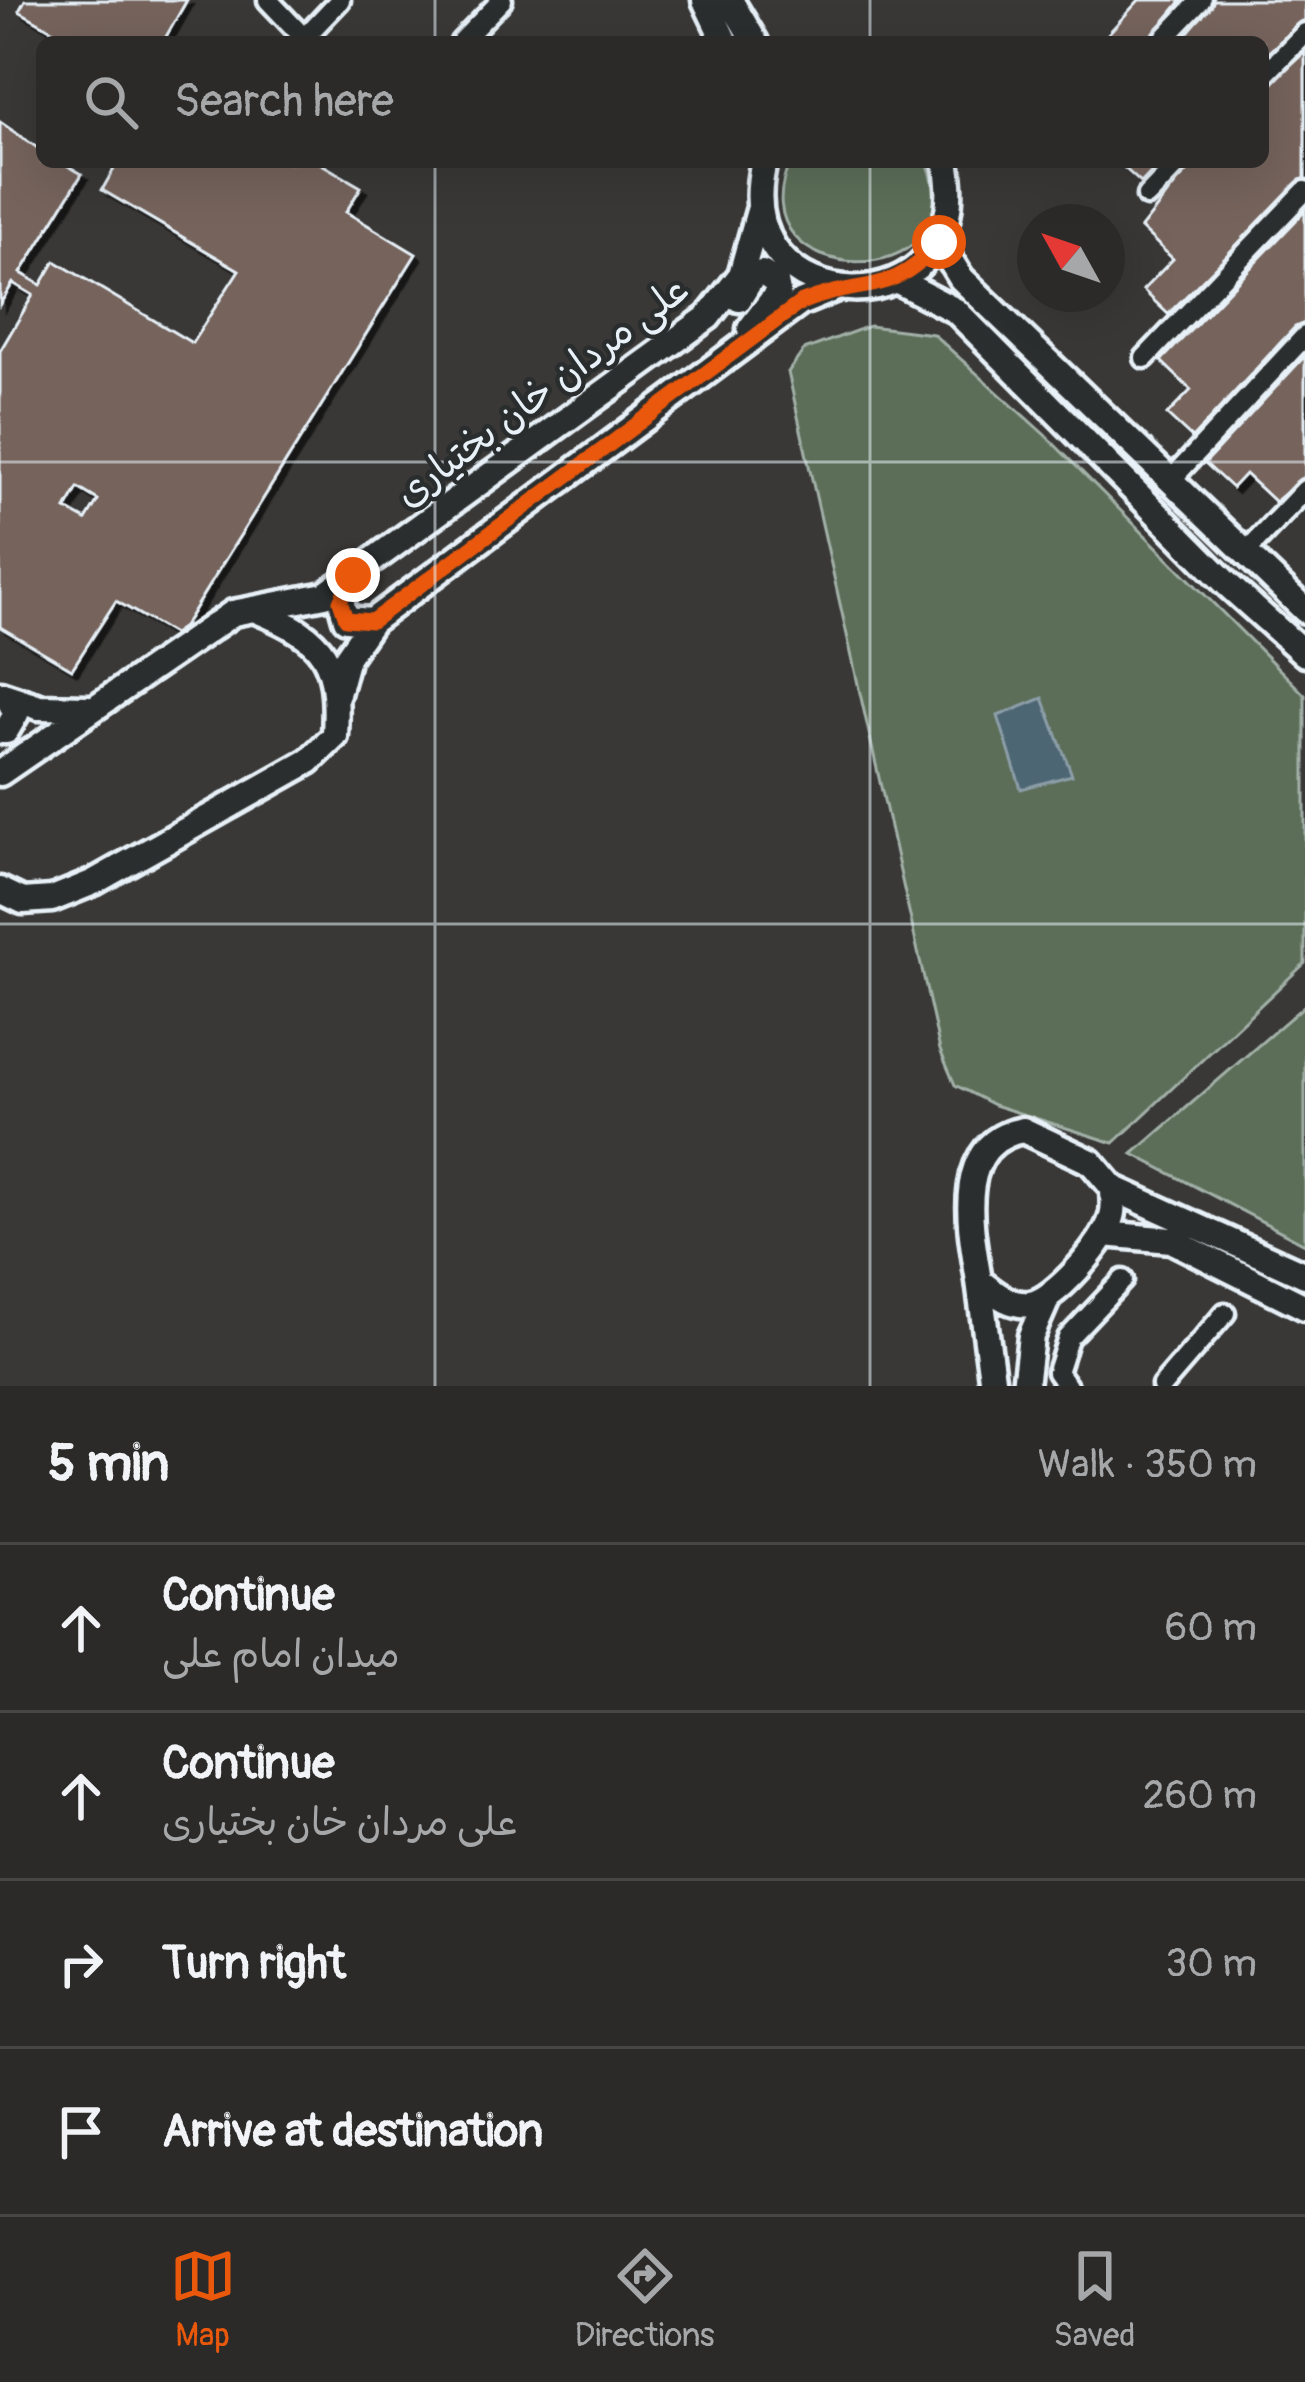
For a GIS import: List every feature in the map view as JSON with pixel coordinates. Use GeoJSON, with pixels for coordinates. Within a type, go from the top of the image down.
{"type":"FeatureCollection","features":[{"type":"Feature","properties":{"kind":"main road"},"geometry":{"type":"LineString","coordinates":[[705,0],[722,36]]}},
{"type":"Feature","properties":{"kind":"main road"},"geometry":{"type":"LineString","coordinates":[[730,0],[751,36]]}},
{"type":"Feature","properties":{"kind":"main road","name":"علی مردان خان بختیاری"},"geometry":{"type":"LineString","coordinates":[[0,773],[88,708],[232,614],[304,603],[353,575],[707,317],[741,275],[759,211],[763,168]]}},
{"type":"Feature","properties":{"kind":"main road"},"geometry":{"type":"LineString","coordinates":[[759,211],[784,260],[806,278],[834,289],[866,290],[898,281],[918,268],[939,242],[952,190],[947,168]]}},
{"type":"Feature","properties":{"kind":"main road"},"geometry":{"type":"LineString","coordinates":[[939,242],[962,278],[1303,608]]}},
{"type":"Feature","properties":{"kind":"main road"},"geometry":{"type":"LineString","coordinates":[[930,297],[922,278],[932,266],[962,278]]}},
{"type":"Feature","properties":{"kind":"main road"},"geometry":{"type":"LineString","coordinates":[[692,327],[722,317],[753,276],[762,273],[776,283],[778,292],[767,309],[720,361]]}},
{"type":"Feature","properties":{"kind":"main road"},"geometry":{"type":"LineString","coordinates":[[898,281],[956,311],[1228,585],[1305,655]]}},
{"type":"Feature","properties":{"kind":"main road"},"geometry":{"type":"LineString","coordinates":[[0,890],[23,901],[52,899],[309,761],[335,736],[347,657],[372,621],[800,303],[834,289]]}},
{"type":"Feature","properties":{"kind":"main road"},"geometry":{"type":"LineString","coordinates":[[1228,585],[1246,591],[1255,587],[1252,562]]}},
{"type":"Feature","properties":{"kind":"main road"},"geometry":{"type":"LineString","coordinates":[[353,575],[340,601],[346,619],[372,621]]}},
{"type":"Feature","properties":{"kind":"main road"},"geometry":{"type":"LineString","coordinates":[[1281,633],[1276,612],[1284,602],[1303,608]]}},
{"type":"Feature","properties":{"kind":"main road"},"geometry":{"type":"LineString","coordinates":[[254,609],[293,625],[317,643],[334,670],[338,694]]}},
{"type":"Feature","properties":{"kind":"main road"},"geometry":{"type":"LineString","coordinates":[[4,696],[39,706],[88,708]]}},
{"type":"Feature","properties":{"kind":"main road"},"geometry":{"type":"LineString","coordinates":[[0,731],[6,731],[16,714],[4,696]]}},
{"type":"Feature","properties":{"kind":"main road"},"geometry":{"type":"LineString","coordinates":[[993,1386],[968,1199],[979,1161],[1005,1134],[1023,1130],[1049,1140],[1091,1162],[1113,1188],[1305,1275]]}},
{"type":"Feature","properties":{"kind":"main road"},"geometry":{"type":"LineString","coordinates":[[1025,1386],[1031,1336],[1048,1297],[1104,1234],[1112,1216],[1113,1188]]}},
{"type":"Feature","properties":{"kind":"main road"},"geometry":{"type":"LineString","coordinates":[[1104,1234],[1136,1232],[1171,1240],[1305,1307]]}},
{"type":"Feature","properties":{"kind":"main road"},"geometry":{"type":"LineString","coordinates":[[979,1281],[1006,1301],[1029,1305],[1048,1297]]}},
{"type":"Feature","properties":{"kind":"street"},"geometry":{"type":"LineString","coordinates":[[268,0],[302,36]]}},
{"type":"Feature","properties":{"kind":"street"},"geometry":{"type":"LineString","coordinates":[[309,36],[340,0]]}},
{"type":"Feature","properties":{"kind":"street"},"geometry":{"type":"LineString","coordinates":[[467,36],[502,0]]}},
{"type":"Feature","properties":{"kind":"street"},"geometry":{"type":"LineString","coordinates":[[1167,36],[1201,0]]}},
{"type":"Feature","properties":{"kind":"street"},"geometry":{"type":"LineString","coordinates":[[1269,70],[1305,33]]}},
{"type":"Feature","properties":{"kind":"street"},"geometry":{"type":"LineString","coordinates":[[1147,196],[1174,168]]}},
{"type":"Feature","properties":{"kind":"street"},"geometry":{"type":"LineString","coordinates":[[1145,358],[1305,191]]}},
{"type":"Feature","properties":{"kind":"street"},"geometry":{"type":"LineString","coordinates":[[1169,482],[1305,336]]}},
{"type":"Feature","properties":{"kind":"street"},"geometry":{"type":"LineString","coordinates":[[1252,562],[1305,490]]}},
{"type":"Feature","properties":{"kind":"street"},"geometry":{"type":"LineString","coordinates":[[1067,1386],[1057,1372],[1068,1338],[1123,1280]]}},
{"type":"Feature","properties":{"kind":"street"},"geometry":{"type":"LineString","coordinates":[[1162,1386],[1225,1313]]}},
{"type":"Feature","properties":{"kind":"green space"},"geometry":{"type":"Polygon","coordinates":[[[789,168],[928,168],[934,206],[920,238],[892,256],[857,262],[822,255],[794,236],[781,205],[789,168]]]}},
{"type":"Feature","properties":{"kind":"green space"},"geometry":{"type":"Polygon","coordinates":[[[869,326],[933,334],[1045,435],[1305,695],[1305,963],[1114,1143],[994,1105],[955,1085],[940,1050],[788,372],[804,350],[869,326]]]}},
{"type":"Feature","properties":{"kind":"green space"},"geometry":{"type":"Polygon","coordinates":[[[1305,1005],[1305,1244],[1133,1154],[1305,1005]]]}},
{"type":"Feature","properties":{"kind":"water"},"geometry":{"type":"Polygon","coordinates":[[[1043,698],[1072,775],[1021,789],[998,716],[1043,698]]]}},
{"type":"Feature","properties":{"kind":"building"},"geometry":{"type":"Polygon","coordinates":[[[25,0],[187,0],[166,36],[63,36],[19,11],[25,0]]]}},
{"type":"Feature","properties":{"kind":"building"},"geometry":{"type":"Polygon","coordinates":[[[1139,0],[1182,0],[1153,36],[1106,36],[1139,0]]]}},
{"type":"Feature","properties":{"kind":"building"},"geometry":{"type":"Polygon","coordinates":[[[1214,0],[1305,0],[1305,20],[1269,52],[1269,36],[1185,36],[1214,0]]]}},
{"type":"Feature","properties":{"kind":"building"},"geometry":{"type":"Polygon","coordinates":[[[1305,52],[1305,178],[1168,314],[1143,290],[1173,259],[1141,228],[1188,168],[1269,168],[1269,84],[1305,52]]]}},
{"type":"Feature","properties":{"kind":"building"},"geometry":{"type":"Polygon","coordinates":[[[0,122],[36,147],[36,168],[72,168],[82,174],[21,273],[41,285],[55,261],[192,343],[239,270],[102,190],[115,168],[328,168],[361,187],[346,212],[416,254],[183,627],[173,634],[116,601],[72,669],[0,627],[0,351],[33,295],[13,283],[0,304],[0,122]],[[78,488],[66,509],[86,520],[98,500],[78,488]]]}},
{"type":"Feature","properties":{"kind":"building"},"geometry":{"type":"Polygon","coordinates":[[[1125,168],[1155,168],[1141,183],[1125,168]]]}},
{"type":"Feature","properties":{"kind":"building"},"geometry":{"type":"Polygon","coordinates":[[[1305,211],[1305,323],[1295,327],[1192,438],[1167,415],[1191,390],[1161,361],[1305,211]]]}},
{"type":"Feature","properties":{"kind":"building"},"geometry":{"type":"Polygon","coordinates":[[[1305,356],[1305,477],[1275,502],[1245,474],[1232,488],[1205,463],[1305,356]]]}},
{"type":"Feature","properties":{"kind":"route"},"geometry":{"type":"LineString","coordinates":[[353,575],[340,601],[346,619],[372,621],[800,303],[834,289],[866,290],[898,281],[918,268],[939,242]]}}]}
